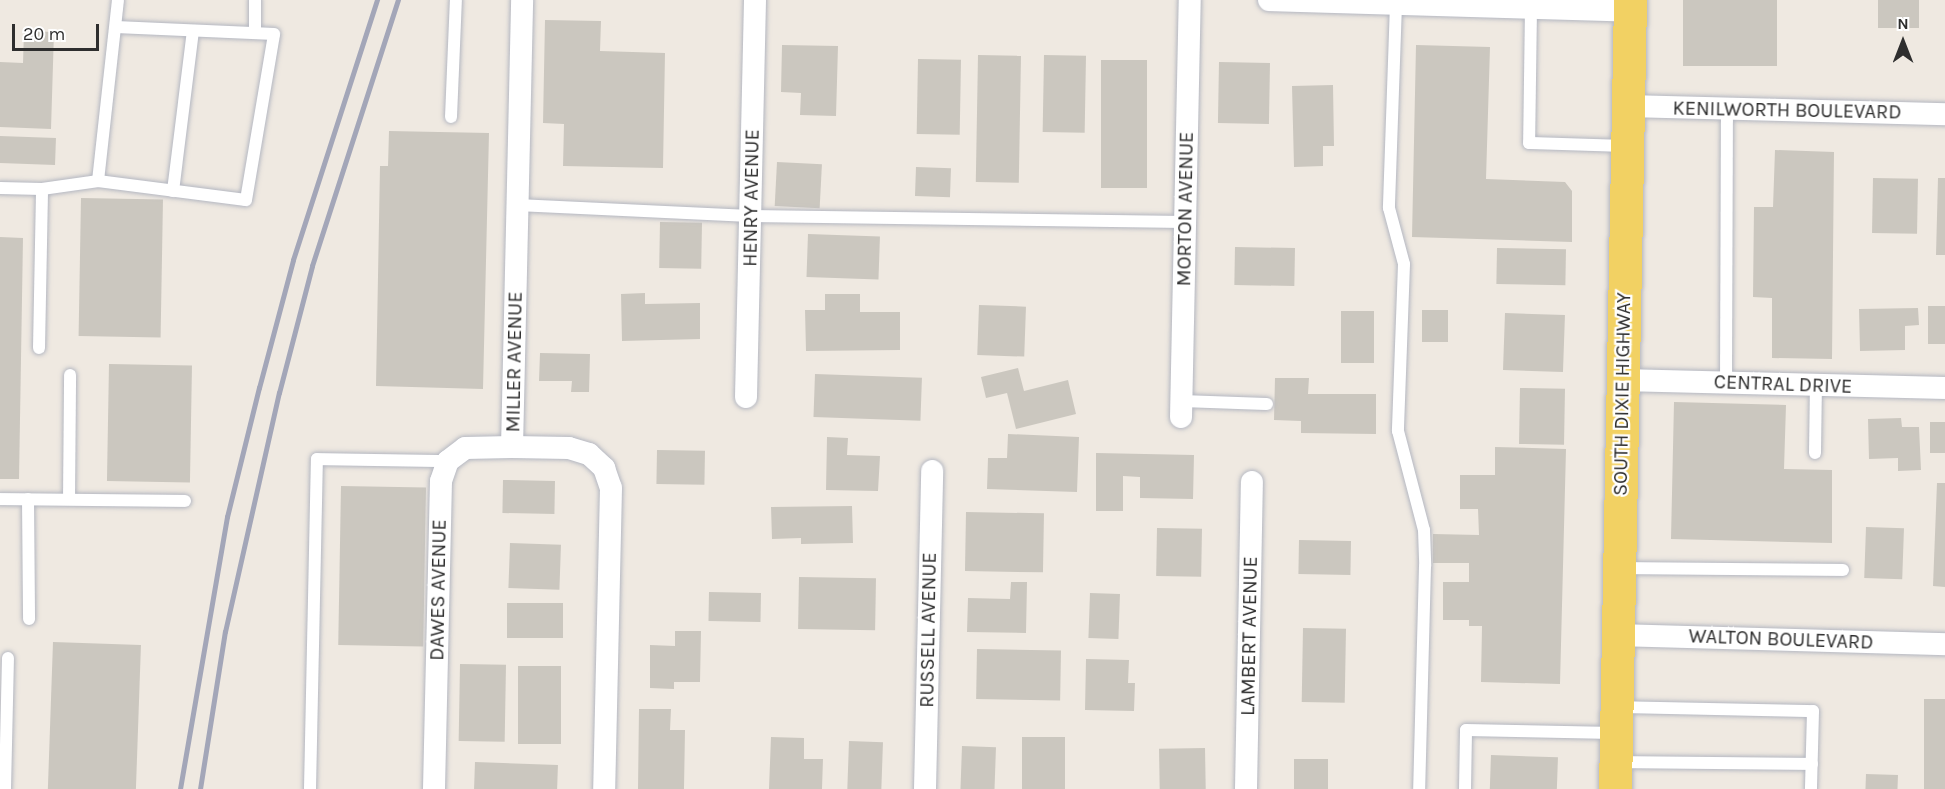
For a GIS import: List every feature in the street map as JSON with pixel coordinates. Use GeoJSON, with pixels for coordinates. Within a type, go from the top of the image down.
{"type":"FeatureCollection","features":[{"type":"Feature","properties":{"kind":"main road","name":"SOUTH DIXIE HIGHWAY"},"geometry":{"type":"LineString","coordinates":[[1615,748],[1630,6]]}},
{"type":"Feature","properties":{"kind":"street","name":"MILLER AVENUE"},"geometry":{"type":"LineString","coordinates":[[522,0],[512,447],[569,448],[588,454],[604,468],[611,488],[604,789]]}},
{"type":"Feature","properties":{"kind":"street","name":"HENRY AVENUE"},"geometry":{"type":"LineString","coordinates":[[746,397],[755,0]]}},
{"type":"Feature","properties":{"kind":"street","name":"MORTON AVENUE"},"geometry":{"type":"LineString","coordinates":[[1181,409],[1190,0]]}},
{"type":"Feature","properties":{"kind":"street"},"geometry":{"type":"LineString","coordinates":[[1269,0],[1531,8],[1630,6]]}},
{"type":"Feature","properties":{"kind":"street","name":"KENILWORTH BOULEVARD"},"geometry":{"type":"LineString","coordinates":[[1629,106],[1945,114]]}},
{"type":"Feature","properties":{"kind":"street","name":"CENTRAL DRIVE"},"geometry":{"type":"LineString","coordinates":[[1622,380],[1945,388]]}},
{"type":"Feature","properties":{"kind":"street"},"geometry":{"type":"LineString","coordinates":[[448,461],[465,448],[512,447]]}},
{"type":"Feature","properties":{"kind":"street","name":"DAWES AVENUE"},"geometry":{"type":"LineString","coordinates":[[434,789],[441,482],[448,461]]}},
{"type":"Feature","properties":{"kind":"street","name":"RUSSELL AVENUE"},"geometry":{"type":"LineString","coordinates":[[925,789],[932,471]]}},
{"type":"Feature","properties":{"kind":"street","name":"LAMBERT AVENUE"},"geometry":{"type":"LineString","coordinates":[[1245,789],[1252,482]]}},
{"type":"Feature","properties":{"kind":"street","name":"WALTON BOULEVARD"},"geometry":{"type":"LineString","coordinates":[[1618,635],[1945,644]]}},
{"type":"Feature","properties":{"kind":"lane"},"geometry":{"type":"LineString","coordinates":[[98,181],[118,0]]}},
{"type":"Feature","properties":{"kind":"lane"},"geometry":{"type":"LineString","coordinates":[[255,0],[255,33]]}},
{"type":"Feature","properties":{"kind":"lane"},"geometry":{"type":"LineString","coordinates":[[452,117],[456,0]]}},
{"type":"Feature","properties":{"kind":"lane"},"geometry":{"type":"LineString","coordinates":[[1402,3],[1389,208],[1404,264],[1398,431],[1424,530],[1419,789]]}},
{"type":"Feature","properties":{"kind":"lane"},"geometry":{"type":"LineString","coordinates":[[1531,8],[1529,143],[1627,146]]}},
{"type":"Feature","properties":{"kind":"lane"},"geometry":{"type":"LineString","coordinates":[[0,188],[42,189],[98,181],[246,200],[274,34],[116,27]]}},
{"type":"Feature","properties":{"kind":"lane"},"geometry":{"type":"LineString","coordinates":[[173,190],[193,31]]}},
{"type":"Feature","properties":{"kind":"lane"},"geometry":{"type":"LineString","coordinates":[[1726,382],[1727,108]]}},
{"type":"Feature","properties":{"kind":"lane"},"geometry":{"type":"LineString","coordinates":[[39,348],[42,189]]}},
{"type":"Feature","properties":{"kind":"lane"},"geometry":{"type":"LineString","coordinates":[[517,205],[750,216],[1185,222]]}},
{"type":"Feature","properties":{"kind":"lane"},"geometry":{"type":"LineString","coordinates":[[69,499],[70,375]]}},
{"type":"Feature","properties":{"kind":"lane"},"geometry":{"type":"LineString","coordinates":[[1815,453],[1816,385]]}},
{"type":"Feature","properties":{"kind":"lane"},"geometry":{"type":"LineString","coordinates":[[1181,409],[1268,404]]}},
{"type":"Feature","properties":{"kind":"lane"},"geometry":{"type":"LineString","coordinates":[[310,789],[317,459],[448,461]]}},
{"type":"Feature","properties":{"kind":"lane"},"geometry":{"type":"LineString","coordinates":[[0,499],[185,501]]}},
{"type":"Feature","properties":{"kind":"lane"},"geometry":{"type":"LineString","coordinates":[[28,499],[29,619]]}},
{"type":"Feature","properties":{"kind":"lane"},"geometry":{"type":"LineString","coordinates":[[1619,568],[1843,570]]}},
{"type":"Feature","properties":{"kind":"lane"},"geometry":{"type":"LineString","coordinates":[[5,789],[8,658]]}},
{"type":"Feature","properties":{"kind":"lane"},"geometry":{"type":"LineString","coordinates":[[1615,748],[1813,711],[1811,789]]}},
{"type":"Feature","properties":{"kind":"lane"},"geometry":{"type":"LineString","coordinates":[[1465,789],[1466,730],[1615,748],[1812,764]]}},
{"type":"Feature","properties":{"kind":"building"},"geometry":{"type":"Polygon","coordinates":[[[1683,0],[1777,0],[1777,66],[1683,66],[1683,0]]]}},
{"type":"Feature","properties":{"kind":"building"},"geometry":{"type":"Polygon","coordinates":[[[1878,0],[1919,0],[1919,28],[1878,28],[1878,0]]]}},
{"type":"Feature","properties":{"kind":"building"},"geometry":{"type":"Polygon","coordinates":[[[545,20],[601,21],[600,51],[665,53],[663,168],[563,166],[564,124],[543,123],[545,20]]]}},
{"type":"Feature","properties":{"kind":"building"},"geometry":{"type":"Polygon","coordinates":[[[24,31],[54,32],[51,129],[0,127],[0,62],[23,63],[24,31]]]}},
{"type":"Feature","properties":{"kind":"building"},"geometry":{"type":"Polygon","coordinates":[[[782,45],[838,46],[836,116],[800,115],[801,93],[781,92],[782,45]]]}},
{"type":"Feature","properties":{"kind":"building"},"geometry":{"type":"Polygon","coordinates":[[[1416,45],[1490,47],[1486,179],[1565,182],[1572,191],[1572,242],[1412,237],[1416,45]]]}},
{"type":"Feature","properties":{"kind":"building"},"geometry":{"type":"Polygon","coordinates":[[[978,55],[1021,56],[1019,183],[976,182],[978,55]]]}},
{"type":"Feature","properties":{"kind":"building"},"geometry":{"type":"Polygon","coordinates":[[[1044,55],[1086,56],[1085,133],[1043,132],[1044,55]]]}},
{"type":"Feature","properties":{"kind":"building"},"geometry":{"type":"Polygon","coordinates":[[[918,59],[961,60],[960,135],[917,134],[918,59]]]}},
{"type":"Feature","properties":{"kind":"building"},"geometry":{"type":"Polygon","coordinates":[[[1101,60],[1147,60],[1147,188],[1101,188],[1101,60]]]}},
{"type":"Feature","properties":{"kind":"building"},"geometry":{"type":"Polygon","coordinates":[[[1219,62],[1270,63],[1269,124],[1218,123],[1219,62]]]}},
{"type":"Feature","properties":{"kind":"building"},"geometry":{"type":"Polygon","coordinates":[[[1333,85],[1334,146],[1323,146],[1323,166],[1294,167],[1292,86],[1333,85]]]}},
{"type":"Feature","properties":{"kind":"building"},"geometry":{"type":"Polygon","coordinates":[[[389,131],[489,133],[483,389],[376,386],[380,166],[388,166],[389,131]]]}},
{"type":"Feature","properties":{"kind":"building"},"geometry":{"type":"Polygon","coordinates":[[[0,136],[56,138],[55,165],[0,163],[0,136]]]}},
{"type":"Feature","properties":{"kind":"building"},"geometry":{"type":"Polygon","coordinates":[[[1775,150],[1834,152],[1832,359],[1772,358],[1772,298],[1753,297],[1754,207],[1773,207],[1775,150]]]}},
{"type":"Feature","properties":{"kind":"building"},"geometry":{"type":"Polygon","coordinates":[[[777,162],[822,164],[820,208],[775,206],[777,162]]]}},
{"type":"Feature","properties":{"kind":"building"},"geometry":{"type":"Polygon","coordinates":[[[916,167],[951,168],[950,197],[915,196],[916,167]]]}},
{"type":"Feature","properties":{"kind":"building"},"geometry":{"type":"Polygon","coordinates":[[[1873,178],[1918,179],[1917,234],[1872,233],[1873,178]]]}},
{"type":"Feature","properties":{"kind":"building"},"geometry":{"type":"Polygon","coordinates":[[[1938,178],[1945,178],[1945,255],[1936,255],[1938,178]]]}},
{"type":"Feature","properties":{"kind":"building"},"geometry":{"type":"Polygon","coordinates":[[[81,198],[163,199],[161,337],[79,336],[81,198]]]}},
{"type":"Feature","properties":{"kind":"building"},"geometry":{"type":"Polygon","coordinates":[[[660,222],[702,223],[701,269],[659,268],[660,222]]]}},
{"type":"Feature","properties":{"kind":"building"},"geometry":{"type":"Polygon","coordinates":[[[808,234],[880,237],[878,279],[806,277],[808,234]]]}},
{"type":"Feature","properties":{"kind":"building"},"geometry":{"type":"Polygon","coordinates":[[[0,237],[23,238],[19,479],[0,479],[0,237]]]}},
{"type":"Feature","properties":{"kind":"building"},"geometry":{"type":"Polygon","coordinates":[[[1235,247],[1295,248],[1294,286],[1234,285],[1235,247]]]}},
{"type":"Feature","properties":{"kind":"building"},"geometry":{"type":"Polygon","coordinates":[[[1497,248],[1566,249],[1565,285],[1496,284],[1497,248]]]}},
{"type":"Feature","properties":{"kind":"building"},"geometry":{"type":"Polygon","coordinates":[[[645,293],[645,304],[700,303],[700,339],[622,341],[621,294],[645,293]]]}},
{"type":"Feature","properties":{"kind":"building"},"geometry":{"type":"Polygon","coordinates":[[[825,294],[860,294],[860,312],[900,312],[900,350],[806,351],[805,310],[825,310],[825,294]]]}},
{"type":"Feature","properties":{"kind":"building"},"geometry":{"type":"Polygon","coordinates":[[[979,305],[1026,307],[1024,357],[977,355],[979,305]]]}},
{"type":"Feature","properties":{"kind":"building"},"geometry":{"type":"Polygon","coordinates":[[[1928,306],[1945,306],[1945,344],[1928,344],[1928,306]]]}},
{"type":"Feature","properties":{"kind":"building"},"geometry":{"type":"Polygon","coordinates":[[[1918,308],[1919,325],[1905,326],[1905,350],[1860,351],[1859,309],[1918,308]]]}},
{"type":"Feature","properties":{"kind":"building"},"geometry":{"type":"Polygon","coordinates":[[[1422,310],[1448,310],[1448,342],[1422,342],[1422,310]]]}},
{"type":"Feature","properties":{"kind":"building"},"geometry":{"type":"Polygon","coordinates":[[[1341,311],[1374,311],[1374,363],[1341,363],[1341,311]]]}},
{"type":"Feature","properties":{"kind":"building"},"geometry":{"type":"Polygon","coordinates":[[[1505,313],[1565,315],[1563,372],[1503,370],[1505,313]]]}},
{"type":"Feature","properties":{"kind":"building"},"geometry":{"type":"Polygon","coordinates":[[[540,353],[590,354],[589,392],[571,392],[572,381],[539,381],[540,353]]]}},
{"type":"Feature","properties":{"kind":"building"},"geometry":{"type":"Polygon","coordinates":[[[109,364],[192,365],[190,482],[107,481],[109,364]]]}},
{"type":"Feature","properties":{"kind":"building"},"geometry":{"type":"Polygon","coordinates":[[[1018,368],[1024,391],[1068,380],[1076,414],[1016,429],[1007,393],[986,398],[981,377],[1018,368]]]}},
{"type":"Feature","properties":{"kind":"building"},"geometry":{"type":"Polygon","coordinates":[[[815,374],[922,378],[920,421],[813,417],[815,374]]]}},
{"type":"Feature","properties":{"kind":"building"},"geometry":{"type":"Polygon","coordinates":[[[1275,378],[1309,378],[1308,394],[1376,394],[1376,434],[1301,433],[1301,421],[1274,420],[1275,378]]]}},
{"type":"Feature","properties":{"kind":"building"},"geometry":{"type":"Polygon","coordinates":[[[1520,388],[1565,389],[1564,445],[1519,444],[1520,388]]]}},
{"type":"Feature","properties":{"kind":"building"},"geometry":{"type":"Polygon","coordinates":[[[1674,402],[1786,405],[1784,469],[1832,470],[1832,543],[1671,539],[1674,402]]]}},
{"type":"Feature","properties":{"kind":"building"},"geometry":{"type":"Polygon","coordinates":[[[1901,418],[1902,427],[1919,427],[1921,470],[1898,471],[1898,458],[1869,459],[1868,419],[1901,418]]]}},
{"type":"Feature","properties":{"kind":"building"},"geometry":{"type":"Polygon","coordinates":[[[1930,422],[1945,422],[1945,453],[1930,453],[1930,422]]]}},
{"type":"Feature","properties":{"kind":"building"},"geometry":{"type":"Polygon","coordinates":[[[1008,434],[1079,437],[1077,492],[987,489],[988,458],[1007,458],[1008,434]]]}},
{"type":"Feature","properties":{"kind":"building"},"geometry":{"type":"Polygon","coordinates":[[[827,437],[848,438],[847,455],[880,456],[878,491],[826,490],[827,437]]]}},
{"type":"Feature","properties":{"kind":"building"},"geometry":{"type":"Polygon","coordinates":[[[1495,447],[1566,449],[1560,684],[1481,682],[1482,626],[1469,626],[1469,620],[1443,620],[1443,582],[1469,582],[1469,563],[1433,563],[1433,534],[1479,535],[1478,509],[1460,509],[1460,475],[1495,475],[1495,447]]]}},
{"type":"Feature","properties":{"kind":"building"},"geometry":{"type":"Polygon","coordinates":[[[657,450],[705,451],[704,485],[656,484],[657,450]]]}},
{"type":"Feature","properties":{"kind":"building"},"geometry":{"type":"Polygon","coordinates":[[[1096,453],[1194,455],[1193,499],[1140,498],[1140,477],[1123,476],[1123,511],[1096,511],[1096,453]]]}},
{"type":"Feature","properties":{"kind":"building"},"geometry":{"type":"Polygon","coordinates":[[[503,480],[555,481],[554,514],[502,513],[503,480]]]}},
{"type":"Feature","properties":{"kind":"building"},"geometry":{"type":"Polygon","coordinates":[[[1937,483],[1945,483],[1945,587],[1933,586],[1937,483]]]}},
{"type":"Feature","properties":{"kind":"building"},"geometry":{"type":"Polygon","coordinates":[[[341,486],[426,487],[423,646],[338,645],[341,486]]]}},
{"type":"Feature","properties":{"kind":"building"},"geometry":{"type":"Polygon","coordinates":[[[852,506],[853,543],[801,544],[801,538],[772,539],[771,507],[852,506]]]}},
{"type":"Feature","properties":{"kind":"building"},"geometry":{"type":"Polygon","coordinates":[[[966,512],[1044,513],[1043,572],[965,571],[966,512]]]}},
{"type":"Feature","properties":{"kind":"building"},"geometry":{"type":"Polygon","coordinates":[[[1866,527],[1904,528],[1902,579],[1864,578],[1866,527]]]}},
{"type":"Feature","properties":{"kind":"building"},"geometry":{"type":"Polygon","coordinates":[[[1157,528],[1202,529],[1201,577],[1156,576],[1157,528]]]}},
{"type":"Feature","properties":{"kind":"building"},"geometry":{"type":"Polygon","coordinates":[[[1299,540],[1351,541],[1350,575],[1298,574],[1299,540]]]}},
{"type":"Feature","properties":{"kind":"building"},"geometry":{"type":"Polygon","coordinates":[[[510,543],[561,545],[559,590],[508,588],[510,543]]]}},
{"type":"Feature","properties":{"kind":"building"},"geometry":{"type":"Polygon","coordinates":[[[799,577],[876,578],[875,630],[798,629],[799,577]]]}},
{"type":"Feature","properties":{"kind":"building"},"geometry":{"type":"Polygon","coordinates":[[[1011,582],[1027,582],[1026,633],[967,632],[968,598],[1010,599],[1011,582]]]}},
{"type":"Feature","properties":{"kind":"building"},"geometry":{"type":"Polygon","coordinates":[[[709,592],[761,593],[760,622],[708,621],[709,592]]]}},
{"type":"Feature","properties":{"kind":"building"},"geometry":{"type":"Polygon","coordinates":[[[1090,593],[1120,594],[1118,639],[1088,638],[1090,593]]]}},
{"type":"Feature","properties":{"kind":"building"},"geometry":{"type":"Polygon","coordinates":[[[507,603],[563,603],[563,638],[507,638],[507,603]]]}},
{"type":"Feature","properties":{"kind":"building"},"geometry":{"type":"Polygon","coordinates":[[[1303,628],[1346,629],[1345,703],[1302,702],[1303,628]]]}},
{"type":"Feature","properties":{"kind":"building"},"geometry":{"type":"Polygon","coordinates":[[[675,631],[701,631],[700,682],[674,682],[674,689],[650,688],[650,645],[675,646],[675,631]]]}},
{"type":"Feature","properties":{"kind":"building"},"geometry":{"type":"Polygon","coordinates":[[[53,642],[141,645],[136,789],[48,789],[53,642]]]}},
{"type":"Feature","properties":{"kind":"building"},"geometry":{"type":"Polygon","coordinates":[[[977,649],[1061,650],[1060,700],[976,699],[977,649]]]}},
{"type":"Feature","properties":{"kind":"building"},"geometry":{"type":"Polygon","coordinates":[[[1086,659],[1129,660],[1128,683],[1135,683],[1134,711],[1085,710],[1086,659]]]}},
{"type":"Feature","properties":{"kind":"building"},"geometry":{"type":"Polygon","coordinates":[[[460,664],[506,665],[505,742],[459,741],[460,664]]]}},
{"type":"Feature","properties":{"kind":"building"},"geometry":{"type":"Polygon","coordinates":[[[518,666],[561,666],[561,744],[518,744],[518,666]]]}},
{"type":"Feature","properties":{"kind":"building"},"geometry":{"type":"Polygon","coordinates":[[[1924,699],[1945,699],[1945,789],[1924,789],[1924,699]]]}},
{"type":"Feature","properties":{"kind":"building"},"geometry":{"type":"Polygon","coordinates":[[[639,709],[671,709],[670,730],[685,730],[684,789],[638,789],[639,709]]]}},
{"type":"Feature","properties":{"kind":"building"},"geometry":{"type":"Polygon","coordinates":[[[771,737],[804,738],[804,759],[823,759],[822,789],[769,789],[771,737]]]}},
{"type":"Feature","properties":{"kind":"building"},"geometry":{"type":"Polygon","coordinates":[[[1022,737],[1065,737],[1065,789],[1022,789],[1022,737]]]}},
{"type":"Feature","properties":{"kind":"building"},"geometry":{"type":"Polygon","coordinates":[[[849,741],[883,742],[881,789],[847,789],[849,741]]]}},
{"type":"Feature","properties":{"kind":"building"},"geometry":{"type":"Polygon","coordinates":[[[962,746],[996,747],[995,789],[960,789],[962,746]]]}},
{"type":"Feature","properties":{"kind":"building"},"geometry":{"type":"Polygon","coordinates":[[[1205,748],[1206,789],[1160,789],[1159,749],[1205,748]]]}},
{"type":"Feature","properties":{"kind":"building"},"geometry":{"type":"Polygon","coordinates":[[[1491,755],[1558,757],[1557,789],[1490,789],[1491,755]]]}},
{"type":"Feature","properties":{"kind":"building"},"geometry":{"type":"Polygon","coordinates":[[[1294,759],[1328,759],[1328,789],[1294,789],[1294,759]]]}},
{"type":"Feature","properties":{"kind":"building"},"geometry":{"type":"Polygon","coordinates":[[[475,762],[558,765],[557,789],[474,789],[475,762]]]}},
{"type":"Feature","properties":{"kind":"building"},"geometry":{"type":"Polygon","coordinates":[[[1866,774],[1898,775],[1897,789],[1865,789],[1866,774]]]}},
{"type":"Feature","properties":{"kind":"railway"},"geometry":{"type":"LineString","coordinates":[[180,789],[227,517],[259,388],[293,260],[377,0]]}},
{"type":"Feature","properties":{"kind":"railway"},"geometry":{"type":"LineString","coordinates":[[200,789],[225,632],[279,393],[312,266],[398,0]]}}]}
